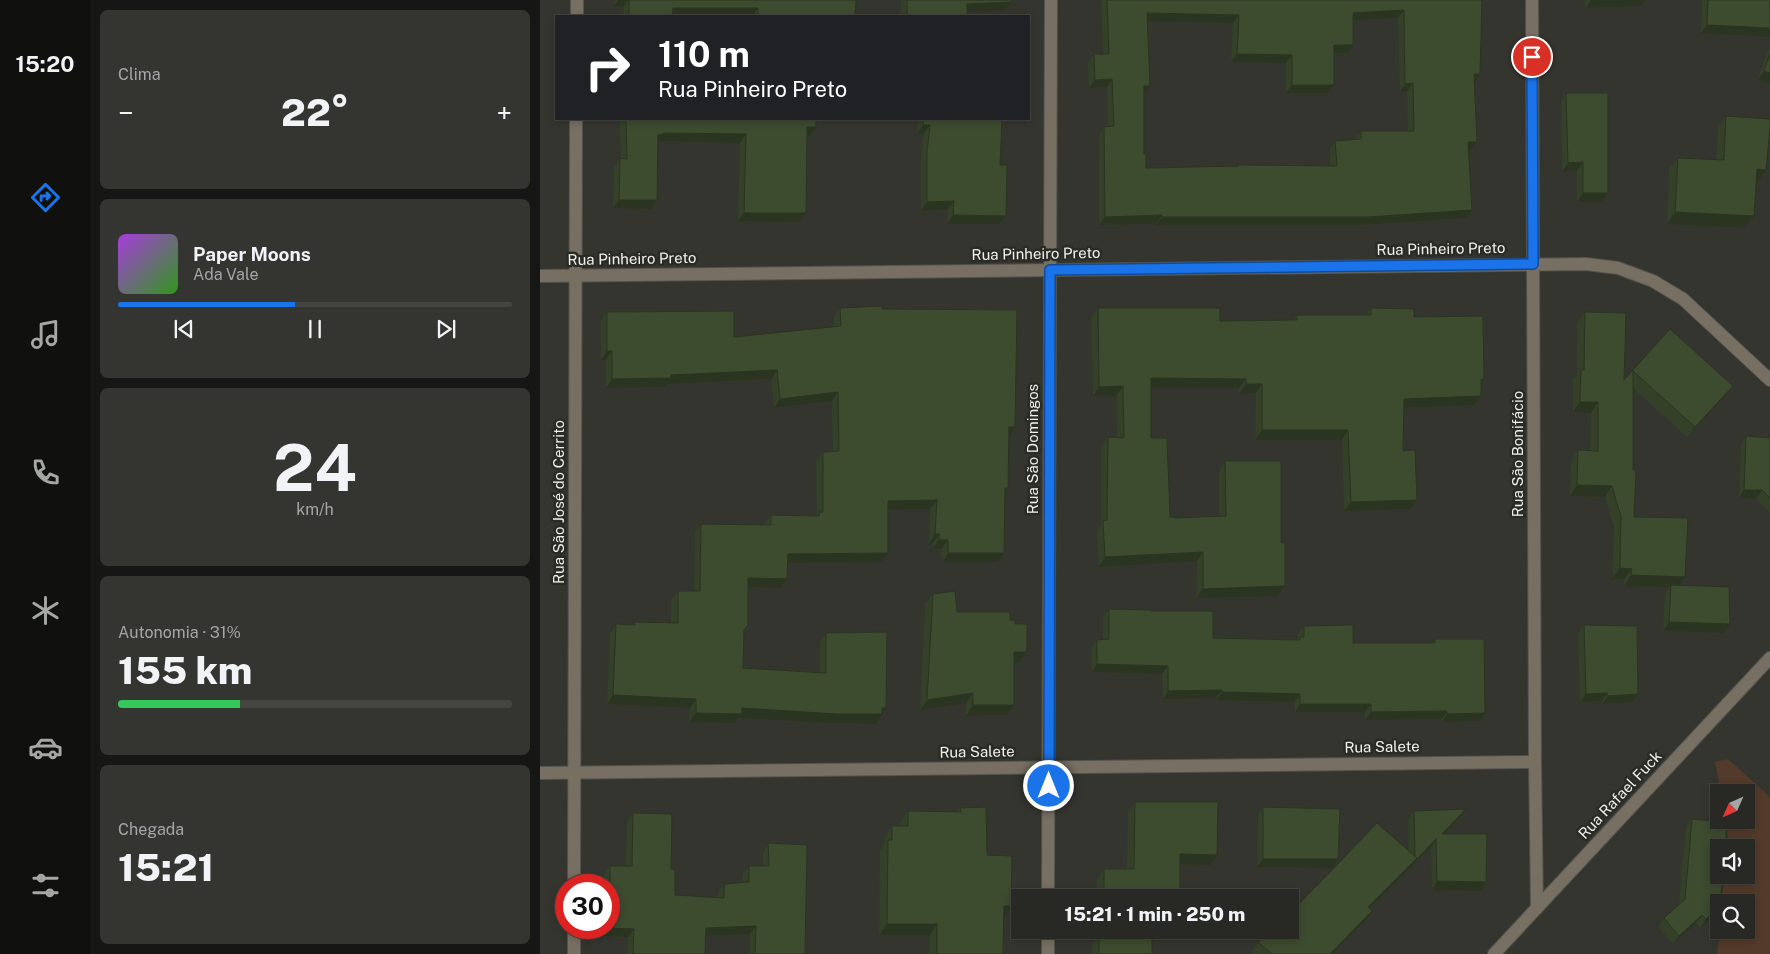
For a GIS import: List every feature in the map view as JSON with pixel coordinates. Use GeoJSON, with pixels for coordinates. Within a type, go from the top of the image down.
{"type":"FeatureCollection","features":[{"type":"Feature","properties":{"kind":"street"},"geometry":{"type":"LineString","coordinates":[[577,0],[577,15]]}},
{"type":"Feature","properties":{"kind":"street","name":"Rua São Domingos"},"geometry":{"type":"LineString","coordinates":[[1048,889],[1051,0]]}},
{"type":"Feature","properties":{"kind":"street","name":"Rua São Bonifácio"},"geometry":{"type":"LineString","coordinates":[[1532,0],[1537,908]]}},
{"type":"Feature","properties":{"kind":"street","name":"Rua São José do Cerrito"},"geometry":{"type":"LineString","coordinates":[[574,874],[576,120]]}},
{"type":"Feature","properties":{"kind":"street","name":"Rua Pinheiro Preto"},"geometry":{"type":"LineString","coordinates":[[540,276],[1586,264],[1618,268],[1653,281],[1683,300],[1770,380]]}},
{"type":"Feature","properties":{"kind":"street","name":"Rua Rafael Fuck"},"geometry":{"type":"LineString","coordinates":[[1494,954],[1770,658]]}},
{"type":"Feature","properties":{"kind":"street","name":"Rua Salete"},"geometry":{"type":"LineString","coordinates":[[540,773],[1535,762]]}},
{"type":"Feature","properties":{"kind":"street"},"geometry":{"type":"LineString","coordinates":[[574,939],[574,954]]}},
{"type":"Feature","properties":{"kind":"street"},"geometry":{"type":"LineString","coordinates":[[1048,939],[1048,954]]}},
{"type":"Feature","properties":{"kind":"shaded area"},"geometry":{"type":"Polygon","coordinates":[[[1728,759],[1770,797],[1770,954],[1717,954],[1719,939],[1755,939],[1755,894],[1723,894],[1723,884],[1755,884],[1755,839],[1728,839],[1727,829],[1755,829],[1755,784],[1719,784],[1715,762],[1728,759]]]}},
{"type":"Feature","properties":{"kind":"building"},"geometry":{"type":"Polygon","coordinates":[[[629,0],[856,0],[855,15],[758,15],[758,8],[673,8],[672,15],[629,15],[629,0]]]}},
{"type":"Feature","properties":{"kind":"building"},"geometry":{"type":"Polygon","coordinates":[[[907,0],[1012,0],[1012,2],[967,4],[967,15],[907,15],[907,0]]]}},
{"type":"Feature","properties":{"kind":"building"},"geometry":{"type":"Polygon","coordinates":[[[1107,0],[1482,0],[1480,74],[1474,74],[1477,142],[1468,142],[1472,210],[1367,217],[1162,217],[1162,215],[1105,217],[1104,127],[1114,126],[1112,79],[1095,80],[1094,54],[1109,54],[1107,0]],[[1404,10],[1353,13],[1353,45],[1334,45],[1334,85],[1292,85],[1292,55],[1237,54],[1239,15],[1147,13],[1150,86],[1144,86],[1144,154],[1146,153],[1146,168],[1239,166],[1237,165],[1337,166],[1335,141],[1361,139],[1361,131],[1414,131],[1413,83],[1405,84],[1404,10]]]}},
{"type":"Feature","properties":{"kind":"building"},"geometry":{"type":"Polygon","coordinates":[[[1708,0],[1770,0],[1770,28],[1707,25],[1708,0]]]}},
{"type":"Feature","properties":{"kind":"building"},"geometry":{"type":"Polygon","coordinates":[[[1770,53],[1770,73],[1764,71],[1770,53]]]}},
{"type":"Feature","properties":{"kind":"building"},"geometry":{"type":"Polygon","coordinates":[[[1566,93],[1608,93],[1608,193],[1583,193],[1583,162],[1568,163],[1566,93]]]}},
{"type":"Feature","properties":{"kind":"building"},"geometry":{"type":"Polygon","coordinates":[[[1726,116],[1770,119],[1766,170],[1757,169],[1754,216],[1675,212],[1678,158],[1724,160],[1726,116]]]}},
{"type":"Feature","properties":{"kind":"building"},"geometry":{"type":"Polygon","coordinates":[[[626,120],[816,120],[816,127],[807,127],[806,213],[744,213],[746,134],[663,133],[658,135],[657,200],[619,200],[620,158],[627,159],[626,120]]]}},
{"type":"Feature","properties":{"kind":"building"},"geometry":{"type":"Polygon","coordinates":[[[924,120],[1002,120],[1000,165],[1007,165],[1006,216],[953,215],[954,201],[927,202],[927,152],[930,125],[923,125],[924,120]]]}},
{"type":"Feature","properties":{"kind":"building"},"geometry":{"type":"Polygon","coordinates":[[[882,306],[882,309],[1017,310],[1015,427],[1009,427],[1008,488],[1005,488],[1004,553],[948,553],[948,540],[939,540],[939,534],[935,534],[937,500],[888,501],[888,553],[788,554],[787,579],[748,578],[748,625],[744,630],[743,668],[826,673],[826,633],[887,632],[886,708],[882,708],[882,714],[836,714],[742,708],[742,714],[696,713],[696,699],[613,695],[616,624],[635,625],[634,622],[678,623],[678,591],[700,591],[701,524],[771,525],[771,515],[819,516],[819,512],[823,512],[823,452],[839,451],[838,392],[780,399],[777,370],[671,375],[671,378],[612,379],[612,351],[607,351],[607,312],[734,311],[734,337],[841,326],[840,308],[882,306]]]}},
{"type":"Feature","properties":{"kind":"building"},"geometry":{"type":"Polygon","coordinates":[[[1098,308],[1220,308],[1220,321],[1297,320],[1297,315],[1371,315],[1371,308],[1414,309],[1414,317],[1483,316],[1484,379],[1481,379],[1481,396],[1404,399],[1403,451],[1415,450],[1417,500],[1351,502],[1348,430],[1262,430],[1262,384],[1246,384],[1246,379],[1151,378],[1151,438],[1167,438],[1170,517],[1226,516],[1225,461],[1281,461],[1281,543],[1285,543],[1285,586],[1203,589],[1203,552],[1105,557],[1103,521],[1107,520],[1108,437],[1124,438],[1123,386],[1099,387],[1098,308]]]}},
{"type":"Feature","properties":{"kind":"building"},"geometry":{"type":"Polygon","coordinates":[[[1585,312],[1626,313],[1624,380],[1670,329],[1733,386],[1695,427],[1633,371],[1633,470],[1636,470],[1634,517],[1688,518],[1685,577],[1631,575],[1632,569],[1620,568],[1621,517],[1612,486],[1577,485],[1578,450],[1598,451],[1598,402],[1580,402],[1581,370],[1584,370],[1585,312]]]}},
{"type":"Feature","properties":{"kind":"building"},"geometry":{"type":"Polygon","coordinates":[[[1746,436],[1770,438],[1770,498],[1762,490],[1744,490],[1746,436]]]}},
{"type":"Feature","properties":{"kind":"building"},"geometry":{"type":"Polygon","coordinates":[[[1671,585],[1729,587],[1730,624],[1669,622],[1671,585]]]}},
{"type":"Feature","properties":{"kind":"building"},"geometry":{"type":"Polygon","coordinates":[[[955,591],[957,612],[1010,612],[1010,620],[1015,620],[1015,624],[1027,624],[1027,652],[1014,652],[1014,705],[973,705],[973,693],[927,700],[933,594],[955,591]]]}},
{"type":"Feature","properties":{"kind":"building"},"geometry":{"type":"Polygon","coordinates":[[[1109,609],[1213,611],[1213,638],[1300,640],[1300,637],[1304,637],[1304,626],[1353,625],[1353,643],[1435,643],[1435,639],[1484,639],[1485,713],[1447,714],[1447,711],[1371,712],[1371,704],[1300,704],[1300,694],[1222,692],[1222,690],[1168,691],[1168,666],[1097,664],[1097,640],[1109,639],[1109,609]]]}},
{"type":"Feature","properties":{"kind":"building"},"geometry":{"type":"Polygon","coordinates":[[[1584,625],[1637,626],[1638,694],[1608,696],[1607,693],[1586,694],[1584,625]]]}},
{"type":"Feature","properties":{"kind":"building"},"geometry":{"type":"Polygon","coordinates":[[[1135,802],[1218,802],[1217,855],[1180,854],[1180,889],[1104,889],[1104,869],[1134,869],[1135,802]]]}},
{"type":"Feature","properties":{"kind":"building"},"geometry":{"type":"Polygon","coordinates":[[[986,807],[987,855],[1012,856],[1011,906],[1004,906],[1003,954],[937,954],[937,924],[887,924],[888,840],[892,840],[892,826],[908,826],[908,811],[961,812],[960,808],[986,807]]]}},
{"type":"Feature","properties":{"kind":"building"},"geometry":{"type":"Polygon","coordinates":[[[1263,807],[1340,809],[1338,859],[1263,859],[1263,807]]]}},
{"type":"Feature","properties":{"kind":"building"},"geometry":{"type":"Polygon","coordinates":[[[1466,809],[1442,834],[1487,834],[1486,882],[1437,881],[1436,839],[1416,860],[1417,858],[1415,857],[1414,811],[1466,809]]]}},
{"type":"Feature","properties":{"kind":"building"},"geometry":{"type":"Polygon","coordinates":[[[633,813],[672,814],[671,869],[675,869],[675,895],[724,898],[724,884],[749,882],[749,866],[769,866],[768,843],[807,845],[805,954],[755,954],[756,926],[706,928],[705,954],[633,954],[634,929],[620,928],[620,874],[610,874],[610,866],[632,866],[633,813]]]}},
{"type":"Feature","properties":{"kind":"building"},"geometry":{"type":"Polygon","coordinates":[[[1692,819],[1710,821],[1710,829],[1726,829],[1726,839],[1710,839],[1710,884],[1722,884],[1721,894],[1710,894],[1710,916],[1706,919],[1702,915],[1679,936],[1664,918],[1685,899],[1692,819]]]}},
{"type":"Feature","properties":{"kind":"building"},"geometry":{"type":"Polygon","coordinates":[[[1377,823],[1417,858],[1368,907],[1372,911],[1330,954],[1272,954],[1258,942],[1262,939],[1299,939],[1299,904],[1377,823]]]}},
{"type":"Feature","properties":{"kind":"building"},"geometry":{"type":"Polygon","coordinates":[[[1099,939],[1152,939],[1152,954],[1099,954],[1099,939]]]}},
{"type":"Feature","properties":{"kind":"route"},"geometry":{"type":"LineString","coordinates":[[1049,786],[1050,270],[1533,264],[1532,57]]}}]}
